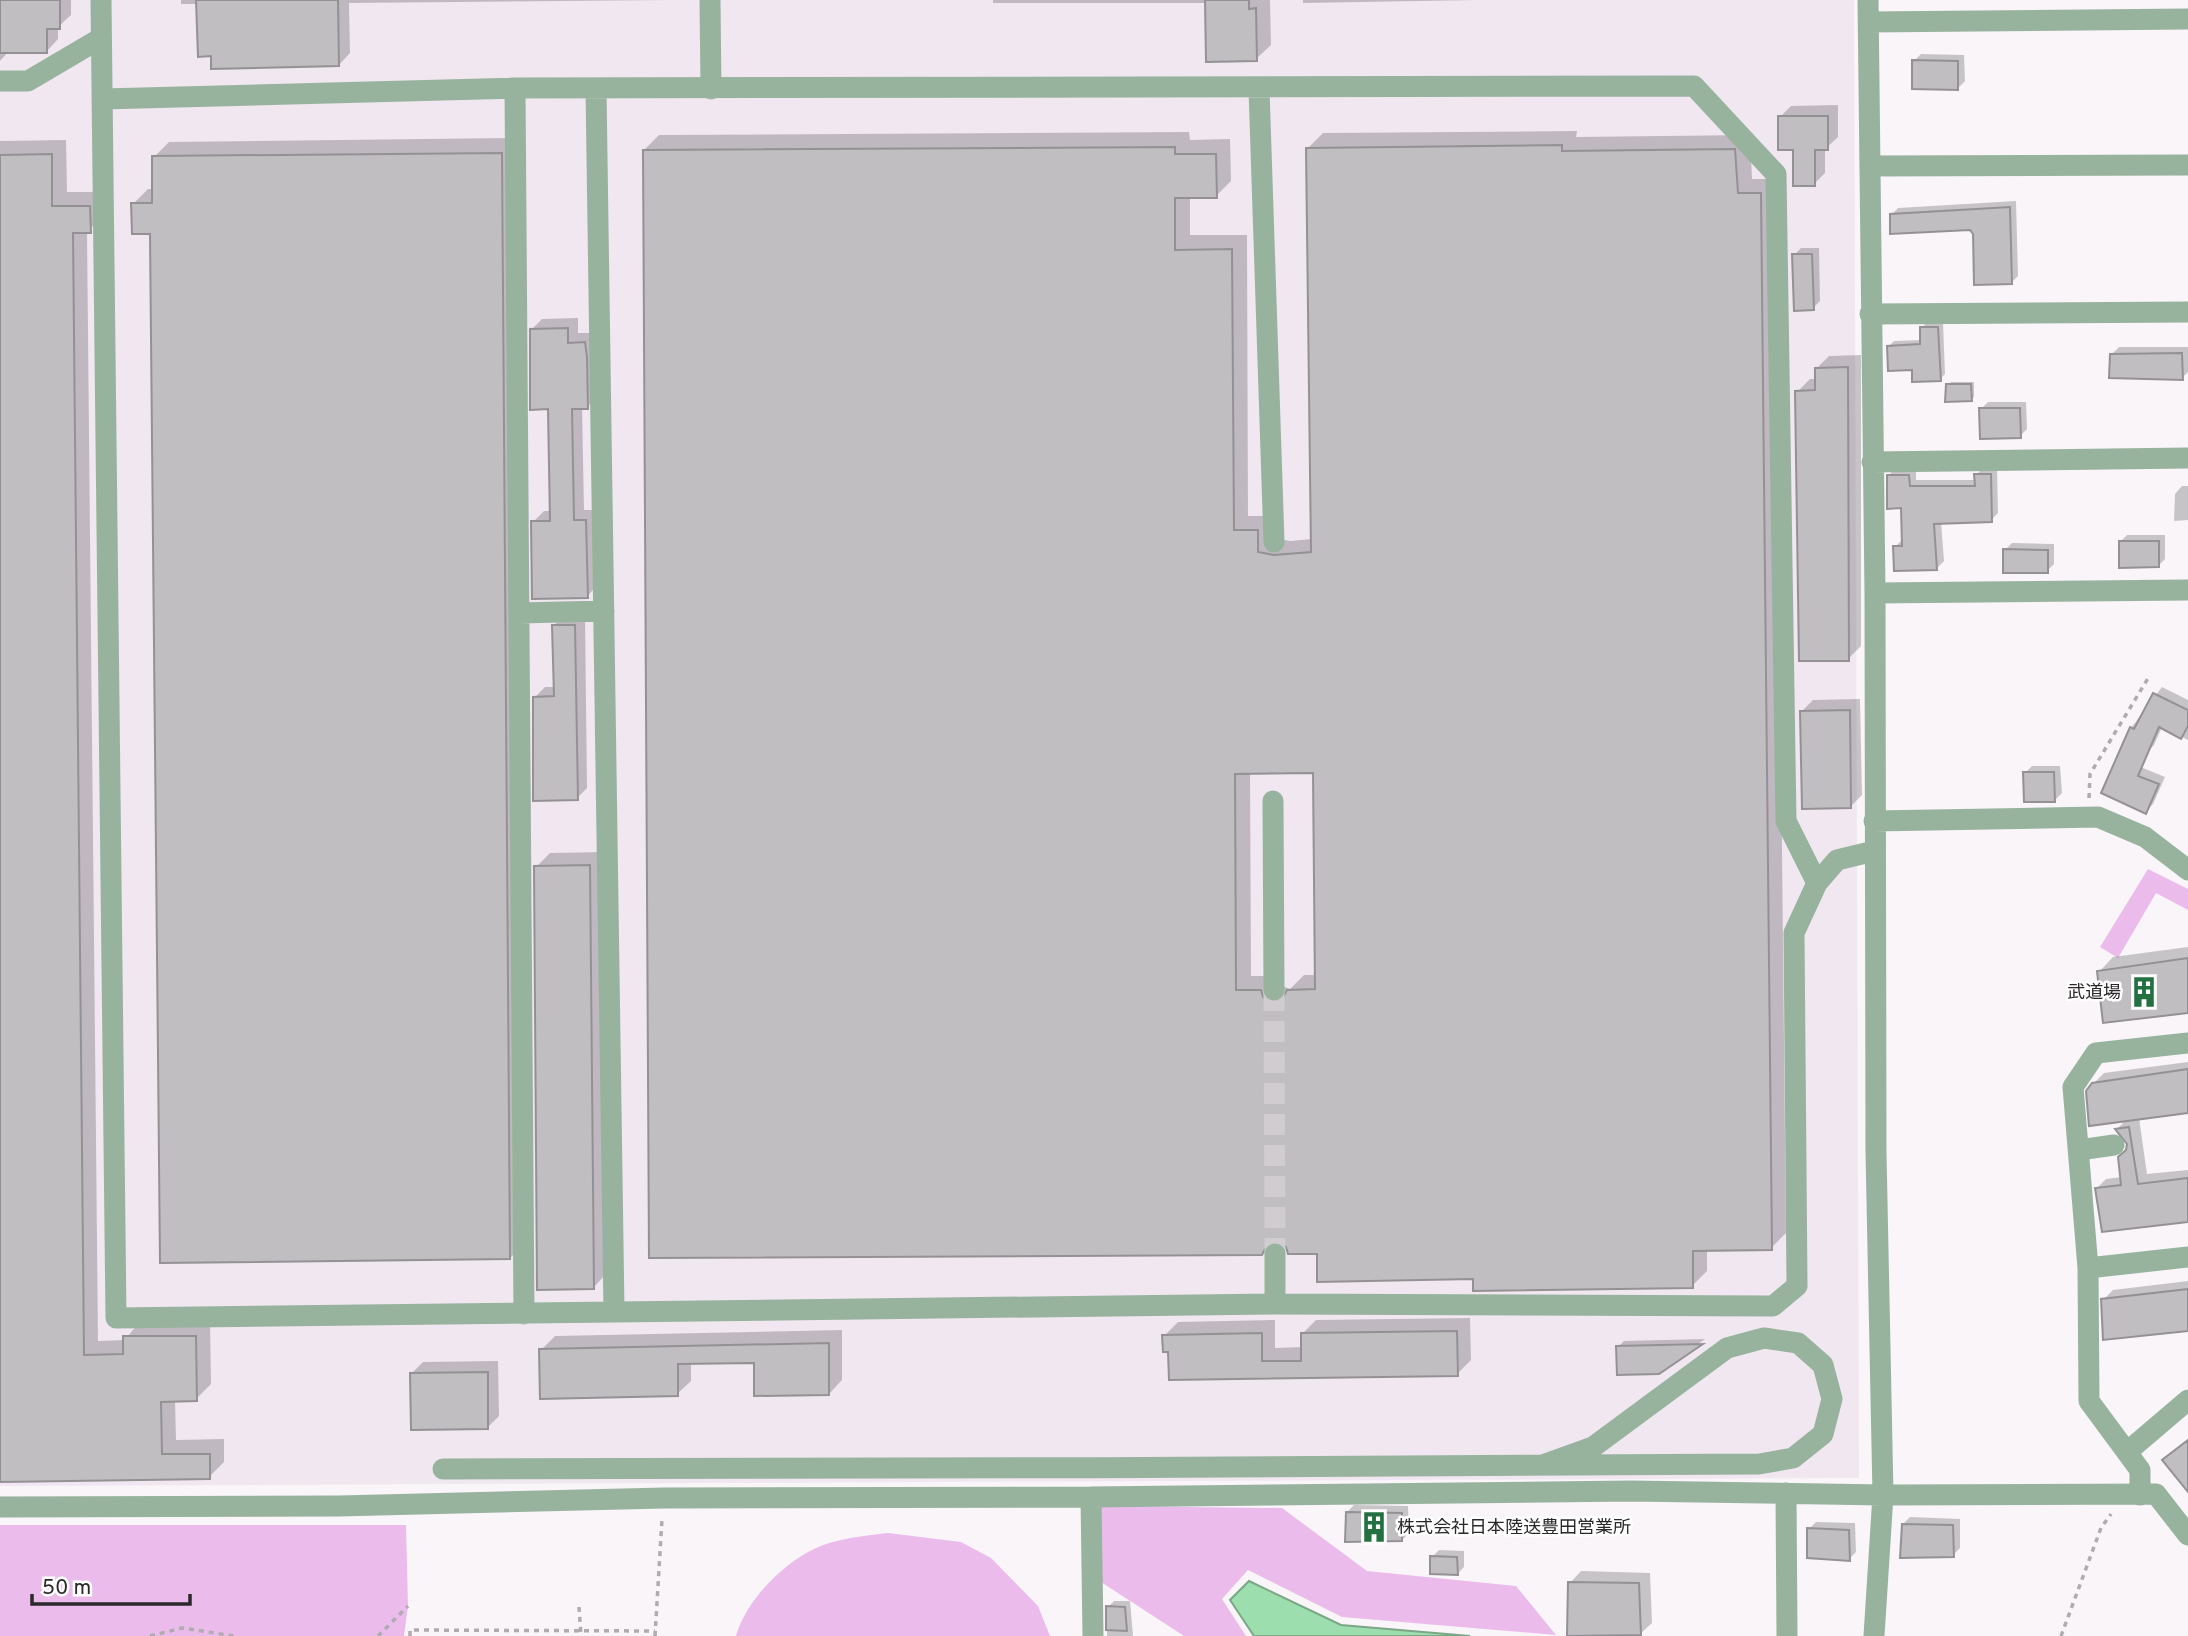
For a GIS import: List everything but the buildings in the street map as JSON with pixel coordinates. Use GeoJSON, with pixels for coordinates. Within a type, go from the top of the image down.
{"type":"FeatureCollection","features":[{"type":"Feature","properties":{"kind":"street"},"geometry":{"type":"LineString","coordinates":[[101,0],[116,1318],[1275,1304],[1773,1306],[1797,1286],[1794,933],[1817,883],[1837,860],[1874,851]]}},
{"type":"Feature","properties":{"kind":"street"},"geometry":{"type":"LineString","coordinates":[[710,0],[711,89]]}},
{"type":"Feature","properties":{"kind":"street"},"geometry":{"type":"LineString","coordinates":[[1868,0],[1875,593],[1875,1152],[1883,1495],[1874,1636]]}},
{"type":"Feature","properties":{"kind":"street"},"geometry":{"type":"LineString","coordinates":[[1869,22],[2150,10],[2188,19]]}},
{"type":"Feature","properties":{"kind":"street"},"geometry":{"type":"LineString","coordinates":[[0,81],[28,81],[101,38]]}},
{"type":"Feature","properties":{"kind":"street"},"geometry":{"type":"LineString","coordinates":[[102,99],[515,88],[1259,89],[1694,86],[1776,174],[1786,821],[1817,883]]}},
{"type":"Feature","properties":{"kind":"street"},"geometry":{"type":"LineString","coordinates":[[515,88],[524,1314]]}},
{"type":"Feature","properties":{"kind":"street"},"geometry":{"type":"LineString","coordinates":[[596,89],[614,1311]]}},
{"type":"Feature","properties":{"kind":"street"},"geometry":{"type":"LineString","coordinates":[[1259,89],[1274,542]]}},
{"type":"Feature","properties":{"kind":"street"},"geometry":{"type":"LineString","coordinates":[[1870,166],[2188,165]]}},
{"type":"Feature","properties":{"kind":"street"},"geometry":{"type":"LineString","coordinates":[[1870,314],[2188,312]]}},
{"type":"Feature","properties":{"kind":"street"},"geometry":{"type":"LineString","coordinates":[[1872,462],[2188,458]]}},
{"type":"Feature","properties":{"kind":"street"},"geometry":{"type":"LineString","coordinates":[[1875,593],[2188,590]]}},
{"type":"Feature","properties":{"kind":"street"},"geometry":{"type":"LineString","coordinates":[[519,612],[604,611]]}},
{"type":"Feature","properties":{"kind":"street"},"geometry":{"type":"LineString","coordinates":[[1273,800],[1274,990]]}},
{"type":"Feature","properties":{"kind":"street"},"geometry":{"type":"LineString","coordinates":[[1874,821],[2098,817],[2145,837],[2188,870]]}},
{"type":"Feature","properties":{"kind":"street"},"geometry":{"type":"LineString","coordinates":[[2132,1495],[2140,1470],[2089,1401],[2088,1268],[2073,1087],[2096,1053],[2188,1043]]}},
{"type":"Feature","properties":{"kind":"street"},"geometry":{"type":"LineString","coordinates":[[2079,1150],[2114,1145]]}},
{"type":"Feature","properties":{"kind":"street"},"geometry":{"type":"LineString","coordinates":[[1275,1255],[1275,1304]]}},
{"type":"Feature","properties":{"kind":"street"},"geometry":{"type":"LineString","coordinates":[[2088,1268],[2188,1256]]}},
{"type":"Feature","properties":{"kind":"street"},"geometry":{"type":"LineString","coordinates":[[443,1469],[1543,1465],[1759,1464],[1793,1458],[1823,1434],[1832,1399],[1823,1365],[1798,1343],[1764,1338],[1727,1348],[1592,1447],[1543,1465]]}},
{"type":"Feature","properties":{"kind":"street"},"geometry":{"type":"LineString","coordinates":[[2127,1452],[2188,1400]]}},
{"type":"Feature","properties":{"kind":"street"},"geometry":{"type":"LineString","coordinates":[[0,1507],[339,1506],[664,1498],[1631,1491],[1883,1495],[2156,1494],[2188,1535]]}},
{"type":"Feature","properties":{"kind":"street"},"geometry":{"type":"LineString","coordinates":[[1786,1493],[1787,1636]]}},
{"type":"Feature","properties":{"kind":"street"},"geometry":{"type":"LineString","coordinates":[[1091,1497],[1093,1636]]}},
{"type":"Feature","properties":{"kind":"path"},"geometry":{"type":"LineString","coordinates":[[2088,817],[2090,774],[2150,674]]}},
{"type":"Feature","properties":{"kind":"path"},"geometry":{"type":"LineString","coordinates":[[2061,1636],[2101,1528],[2132,1495]]}},
{"type":"Feature","properties":{"kind":"path"},"geometry":{"type":"LineString","coordinates":[[410,1636],[410,1630],[655,1634],[664,1498]]}},
{"type":"Feature","properties":{"kind":"path"},"geometry":{"type":"LineString","coordinates":[[378,1636],[408,1606]]}},
{"type":"Feature","properties":{"kind":"path"},"geometry":{"type":"LineString","coordinates":[[579,1608],[581,1634]]}},
{"type":"Feature","properties":{"kind":"path"},"geometry":{"type":"LineString","coordinates":[[150,1636],[181,1628],[234,1636]]}},
{"type":"Feature","properties":{"kind":"shaded area"},"geometry":{"type":"Polygon","coordinates":[[[0,0],[1854,0],[1859,1478],[0,1486],[0,0]]]}},
{"type":"Feature","properties":{"kind":"shaded area"},"geometry":{"type":"Polygon","coordinates":[[[2148,869],[2188,889],[2188,910],[2156,893],[2118,958],[2100,947],[2148,869]]]}},
{"type":"Feature","properties":{"kind":"shaded area"},"geometry":{"type":"Polygon","coordinates":[[[1100,1506],[1282,1508],[1367,1571],[1516,1586],[1556,1635],[1342,1617],[1248,1570],[1222,1599],[1246,1636],[1184,1636],[1101,1582],[1100,1506]]]}},
{"type":"Feature","properties":{"kind":"shaded area"},"geometry":{"type":"Polygon","coordinates":[[[0,1525],[406,1525],[408,1606],[404,1636],[0,1636],[0,1525]]]}},
{"type":"Feature","properties":{"kind":"shaded area"},"geometry":{"type":"Polygon","coordinates":[[[888,1533],[961,1542],[991,1558],[1038,1606],[1050,1636],[736,1636],[756,1597],[789,1564],[832,1542],[888,1533]]]}},
{"type":"Feature","properties":{"kind":"shaded area"},"geometry":{"type":"Polygon","coordinates":[[[1249,1581],[1341,1625],[1470,1636],[1254,1636],[1230,1600],[1249,1581]]]}},
{"type":"Feature","properties":{"kind":"tunnel"},"geometry":{"type":"LineString","coordinates":[[1274,990],[1275,1254]]}},
{"type":"Feature","properties":{"kind":"place","name":"武道場"},"geometry":{"type":"Point","coordinates":[2144,992]}},
{"type":"Feature","properties":{"kind":"place","name":"株式会社日本陸送豊田営業所"},"geometry":{"type":"Point","coordinates":[1374,1527]}}]}
